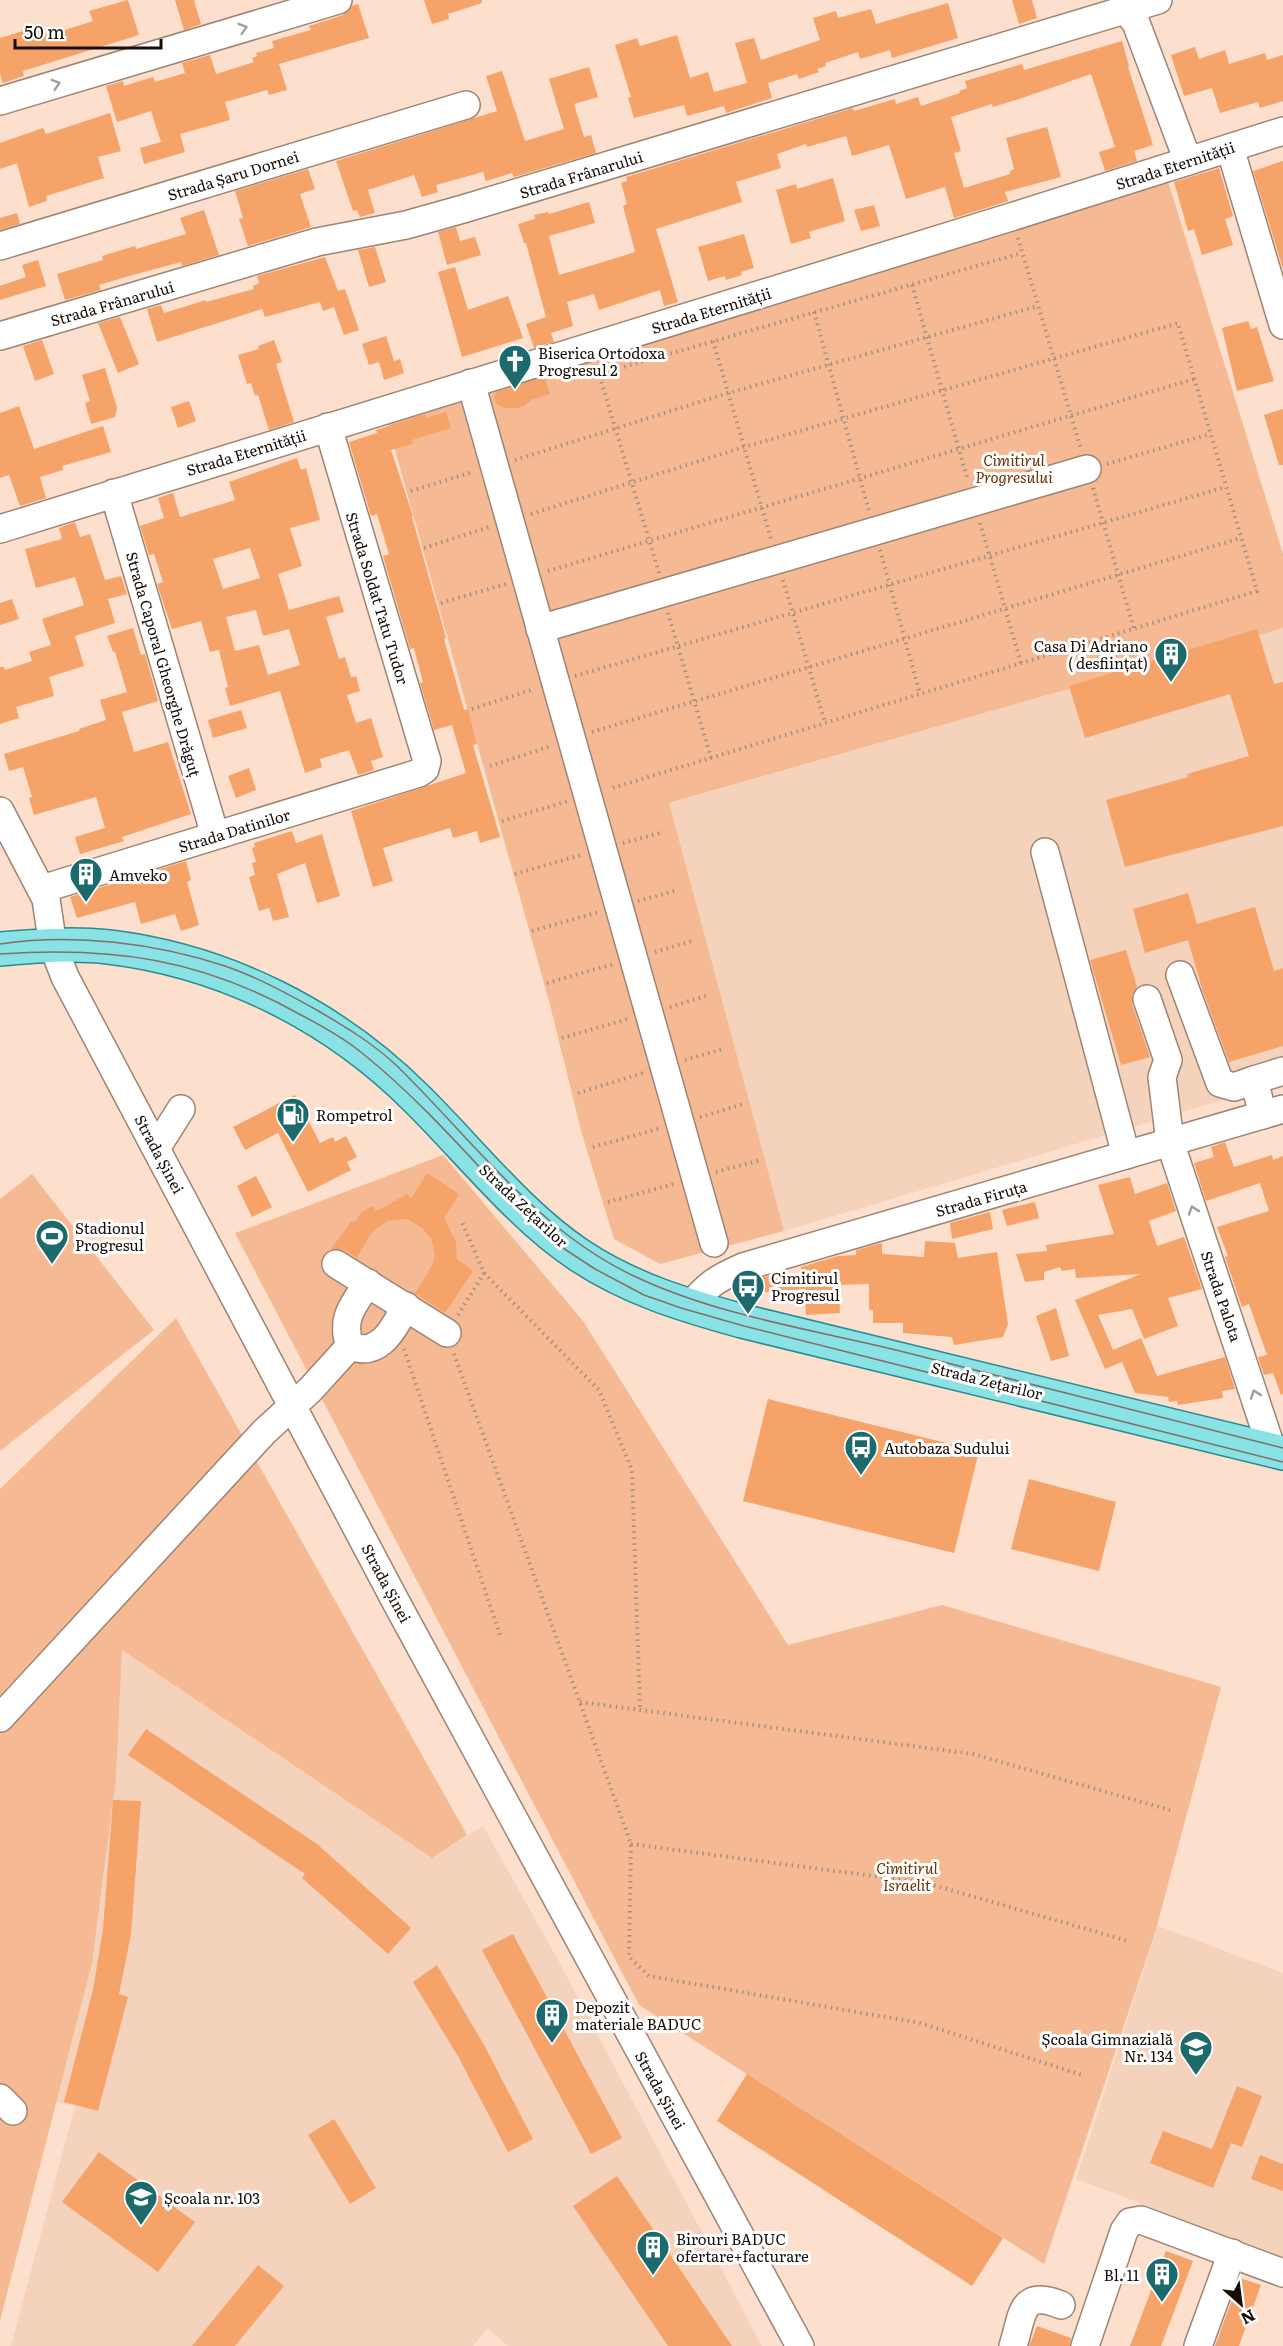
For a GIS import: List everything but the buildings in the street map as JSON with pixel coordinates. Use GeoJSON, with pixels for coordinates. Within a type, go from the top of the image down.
{"type":"FeatureCollection","features":[{"type":"Feature","properties":{"kind":"main road","name":"Strada Zețarilor"},"geometry":{"type":"LineString","coordinates":[[0,949],[53,946],[107,947],[147,953],[229,976],[316,1019],[353,1042],[386,1068],[528,1213],[558,1240],[619,1279],[690,1307],[1277,1452]]}},
{"type":"Feature","properties":{"kind":"street"},"geometry":{"type":"LineString","coordinates":[[0,101],[338,0]]}},
{"type":"Feature","properties":{"kind":"street","name":"Strada Frânarului"},"geometry":{"type":"LineString","coordinates":[[0,336],[317,242],[406,225],[463,209],[1124,5],[1158,0]]}},
{"type":"Feature","properties":{"kind":"street"},"geometry":{"type":"LineString","coordinates":[[1124,5],[1136,24],[1188,161]]}},
{"type":"Feature","properties":{"kind":"street","name":"Strada Șaru Dornei"},"geometry":{"type":"LineString","coordinates":[[0,246],[466,105]]}},
{"type":"Feature","properties":{"kind":"street","name":"Strada Eternității"},"geometry":{"type":"LineString","coordinates":[[0,529],[1011,218],[1283,131]]}},
{"type":"Feature","properties":{"kind":"street"},"geometry":{"type":"LineString","coordinates":[[1230,148],[1283,325]]}},
{"type":"Feature","properties":{"kind":"street"},"geometry":{"type":"LineString","coordinates":[[471,383],[714,1243]]}},
{"type":"Feature","properties":{"kind":"street","name":"Strada Soldat Tatu Tudor"},"geometry":{"type":"LineString","coordinates":[[328,427],[427,761],[425,769]]}},
{"type":"Feature","properties":{"kind":"street"},"geometry":{"type":"LineString","coordinates":[[540,628],[777,561],[1087,469]]}},
{"type":"Feature","properties":{"kind":"street","name":"Strada Caporal Gheorghe Drăguț"},"geometry":{"type":"LineString","coordinates":[[114,493],[215,836]]}},
{"type":"Feature","properties":{"kind":"street","name":"Strada Datinilor"},"geometry":{"type":"LineString","coordinates":[[42,889],[420,773],[425,769]]}},
{"type":"Feature","properties":{"kind":"street","name":"Strada Șinei"},"geometry":{"type":"LineString","coordinates":[[0,811],[42,889],[48,908],[53,946],[65,977],[396,1602],[800,2346]]}},
{"type":"Feature","properties":{"kind":"street"},"geometry":{"type":"LineString","coordinates":[[1045,852],[1126,1155]]}},
{"type":"Feature","properties":{"kind":"street"},"geometry":{"type":"LineString","coordinates":[[1179,975],[1220,1083],[1234,1087],[1283,1071]]}},
{"type":"Feature","properties":{"kind":"street","name":"Strada Palota"},"geometry":{"type":"LineString","coordinates":[[1147,999],[1168,1060],[1162,1077],[1170,1142],[1277,1452]]}},
{"type":"Feature","properties":{"kind":"street"},"geometry":{"type":"LineString","coordinates":[[1254,1080],[1273,1112]]}},
{"type":"Feature","properties":{"kind":"street"},"geometry":{"type":"LineString","coordinates":[[157,1148],[181,1108]]}},
{"type":"Feature","properties":{"kind":"street","name":"Strada Firuța"},"geometry":{"type":"LineString","coordinates":[[690,1307],[705,1288],[717,1279],[743,1267],[1273,1112]]}},
{"type":"Feature","properties":{"kind":"street"},"geometry":{"type":"LineString","coordinates":[[336,1264],[368,1283],[401,1316],[447,1334]]}},
{"type":"Feature","properties":{"kind":"street"},"geometry":{"type":"LineString","coordinates":[[350,1346],[345,1327],[348,1315],[368,1283]]}},
{"type":"Feature","properties":{"kind":"street"},"geometry":{"type":"LineString","coordinates":[[350,1346],[364,1348],[376,1346],[389,1337],[401,1316]]}},
{"type":"Feature","properties":{"kind":"street"},"geometry":{"type":"LineString","coordinates":[[0,1718],[264,1432],[294,1406],[350,1346]]}},
{"type":"Feature","properties":{"kind":"street"},"geometry":{"type":"LineString","coordinates":[[1085,2346],[1124,2231],[1130,2222],[1141,2220],[1283,2273]]}},
{"type":"Feature","properties":{"kind":"street"},"geometry":{"type":"LineString","coordinates":[[1198,2346],[1232,2253]]}},
{"type":"Feature","properties":{"kind":"street"},"geometry":{"type":"LineString","coordinates":[[1013,2346],[1025,2307],[1030,2302],[1041,2298],[1061,2305]]}},
{"type":"Feature","properties":{"kind":"path"},"geometry":{"type":"LineString","coordinates":[[1011,218],[1134,628]]}},
{"type":"Feature","properties":{"kind":"path"},"geometry":{"type":"LineString","coordinates":[[711,758],[662,596],[665,593],[650,541],[599,374],[1022,253]]}},
{"type":"Feature","properties":{"kind":"path"},"geometry":{"type":"LineString","coordinates":[[912,285],[1021,663]]}},
{"type":"Feature","properties":{"kind":"path"},"geometry":{"type":"LineString","coordinates":[[411,491],[616,430],[728,393],[1038,306]]}},
{"type":"Feature","properties":{"kind":"path"},"geometry":{"type":"LineString","coordinates":[[814,312],[920,694]]}},
{"type":"Feature","properties":{"kind":"path"},"geometry":{"type":"LineString","coordinates":[[424,548],[744,447],[1178,323],[1257,591],[502,821]]}},
{"type":"Feature","properties":{"kind":"path"},"geometry":{"type":"LineString","coordinates":[[713,341],[825,723]]}},
{"type":"Feature","properties":{"kind":"path"},"geometry":{"type":"LineString","coordinates":[[441,603],[1194,379]]}},
{"type":"Feature","properties":{"kind":"path"},"geometry":{"type":"LineString","coordinates":[[1087,469],[1210,434]]}},
{"type":"Feature","properties":{"kind":"path"},"geometry":{"type":"LineString","coordinates":[[472,709],[677,646],[1226,487]]}},
{"type":"Feature","properties":{"kind":"path"},"geometry":{"type":"LineString","coordinates":[[490,766],[694,701],[1241,538]]}},
{"type":"Feature","properties":{"kind":"path"},"geometry":{"type":"LineString","coordinates":[[461,1220],[484,1273],[599,1390],[632,1470],[640,1710]]}},
{"type":"Feature","properties":{"kind":"path"},"geometry":{"type":"LineString","coordinates":[[484,1273],[447,1334],[631,1844],[629,1957],[649,1976],[920,2023],[1085,2076]]}},
{"type":"Feature","properties":{"kind":"path"},"geometry":{"type":"LineString","coordinates":[[401,1316],[501,1638]]}},
{"type":"Feature","properties":{"kind":"path"},"geometry":{"type":"LineString","coordinates":[[580,1702],[973,1754],[1170,1810]]}},
{"type":"Feature","properties":{"kind":"path"},"geometry":{"type":"LineString","coordinates":[[631,1844],[926,1883],[1128,1941]]}},
{"type":"Feature","properties":{"kind":"shaded area"},"geometry":{"type":"Polygon","coordinates":[[[1283,628],[1283,1082],[784,1231],[668,804],[1283,628]]]}},
{"type":"Feature","properties":{"kind":"shaded area"},"geometry":{"type":"Polygon","coordinates":[[[122,1650],[432,1858],[483,1826],[557,1958],[762,2346],[508,2346],[488,2328],[473,2346],[11,2346],[75,2106],[56,2102],[92,1963],[116,1779],[122,1650]]]}},
{"type":"Feature","properties":{"kind":"shaded area","name":"Școala Gimnazială Nr. 134"},"geometry":{"type":"Polygon","coordinates":[[[1158,1926],[1283,1973],[1283,2257],[1076,2179],[1158,1926]]]}},
{"type":"Feature","properties":{"kind":"green space","name":"Cimitirul Progresului"},"geometry":{"type":"Polygon","coordinates":[[[1168,181],[1283,554],[1283,628],[669,803],[784,1231],[660,1264],[614,1239],[582,1134],[550,1005],[387,421],[1168,181]]]}},
{"type":"Feature","properties":{"kind":"green space","name":"Cimitirul Israelit"},"geometry":{"type":"Polygon","coordinates":[[[443,1155],[583,1321],[788,1645],[942,1605],[1221,1687],[1155,1933],[1044,2264],[639,2005],[235,1233],[443,1155]]]}},
{"type":"Feature","properties":{"kind":"green space","name":"Stadionul Progresul"},"geometry":{"type":"Polygon","coordinates":[[[32,1174],[154,1330],[0,1451],[0,1199],[32,1174]]]}},
{"type":"Feature","properties":{"kind":"green space"},"geometry":{"type":"Polygon","coordinates":[[[176,1318],[467,1835],[432,1858],[122,1650],[116,1779],[92,1963],[0,2321],[0,1489],[176,1318]]]}},
{"type":"Feature","properties":{"kind":"tram line"},"geometry":{"type":"LineString","coordinates":[[0,944],[85,940],[143,946],[225,966],[282,991],[347,1028],[388,1058],[508,1182],[568,1235],[600,1258],[667,1290],[764,1320],[896,1350],[1283,1448]]}},
{"type":"Feature","properties":{"kind":"tram line"},"geometry":{"type":"LineString","coordinates":[[0,954],[80,952],[155,960],[228,981],[309,1019],[348,1042],[384,1072],[447,1132],[526,1217],[563,1248],[595,1269],[644,1295],[744,1326],[1283,1462]]}},
{"type":"Feature","properties":{"kind":"place","name":"Biserica Ortodoxa Progresul 2"},"geometry":{"type":"Point","coordinates":[515,390]}},
{"type":"Feature","properties":{"kind":"place","name":"Casa Di Adriano ( desființat)"},"geometry":{"type":"Point","coordinates":[1171,683]}},
{"type":"Feature","properties":{"kind":"place","name":"Amveko"},"geometry":{"type":"Point","coordinates":[86,903]}},
{"type":"Feature","properties":{"kind":"place","name":"Rompetrol"},"geometry":{"type":"Point","coordinates":[293,1143]}},
{"type":"Feature","properties":{"kind":"place","name":"Stadionul Progresul"},"geometry":{"type":"Point","coordinates":[52,1265]}},
{"type":"Feature","properties":{"kind":"place","name":"Cimitirul Progresul"},"geometry":{"type":"Point","coordinates":[748,1315]}},
{"type":"Feature","properties":{"kind":"place","name":"Autobaza Sudului"},"geometry":{"type":"Point","coordinates":[861,1476]}},
{"type":"Feature","properties":{"kind":"place","name":"Depozit materiale BADUC"},"geometry":{"type":"Point","coordinates":[552,2044]}},
{"type":"Feature","properties":{"kind":"place","name":"Școala Gimnazială Nr. 134"},"geometry":{"type":"Point","coordinates":[1196,2076]}},
{"type":"Feature","properties":{"kind":"place","name":"Școala nr. 103"},"geometry":{"type":"Point","coordinates":[141,2226]}},
{"type":"Feature","properties":{"kind":"place","name":"Birouri BADUC ofertare+facturare"},"geometry":{"type":"Point","coordinates":[653,2276]}},
{"type":"Feature","properties":{"kind":"place","name":"Bl. 11"},"geometry":{"type":"Point","coordinates":[1162,2303]}}]}
